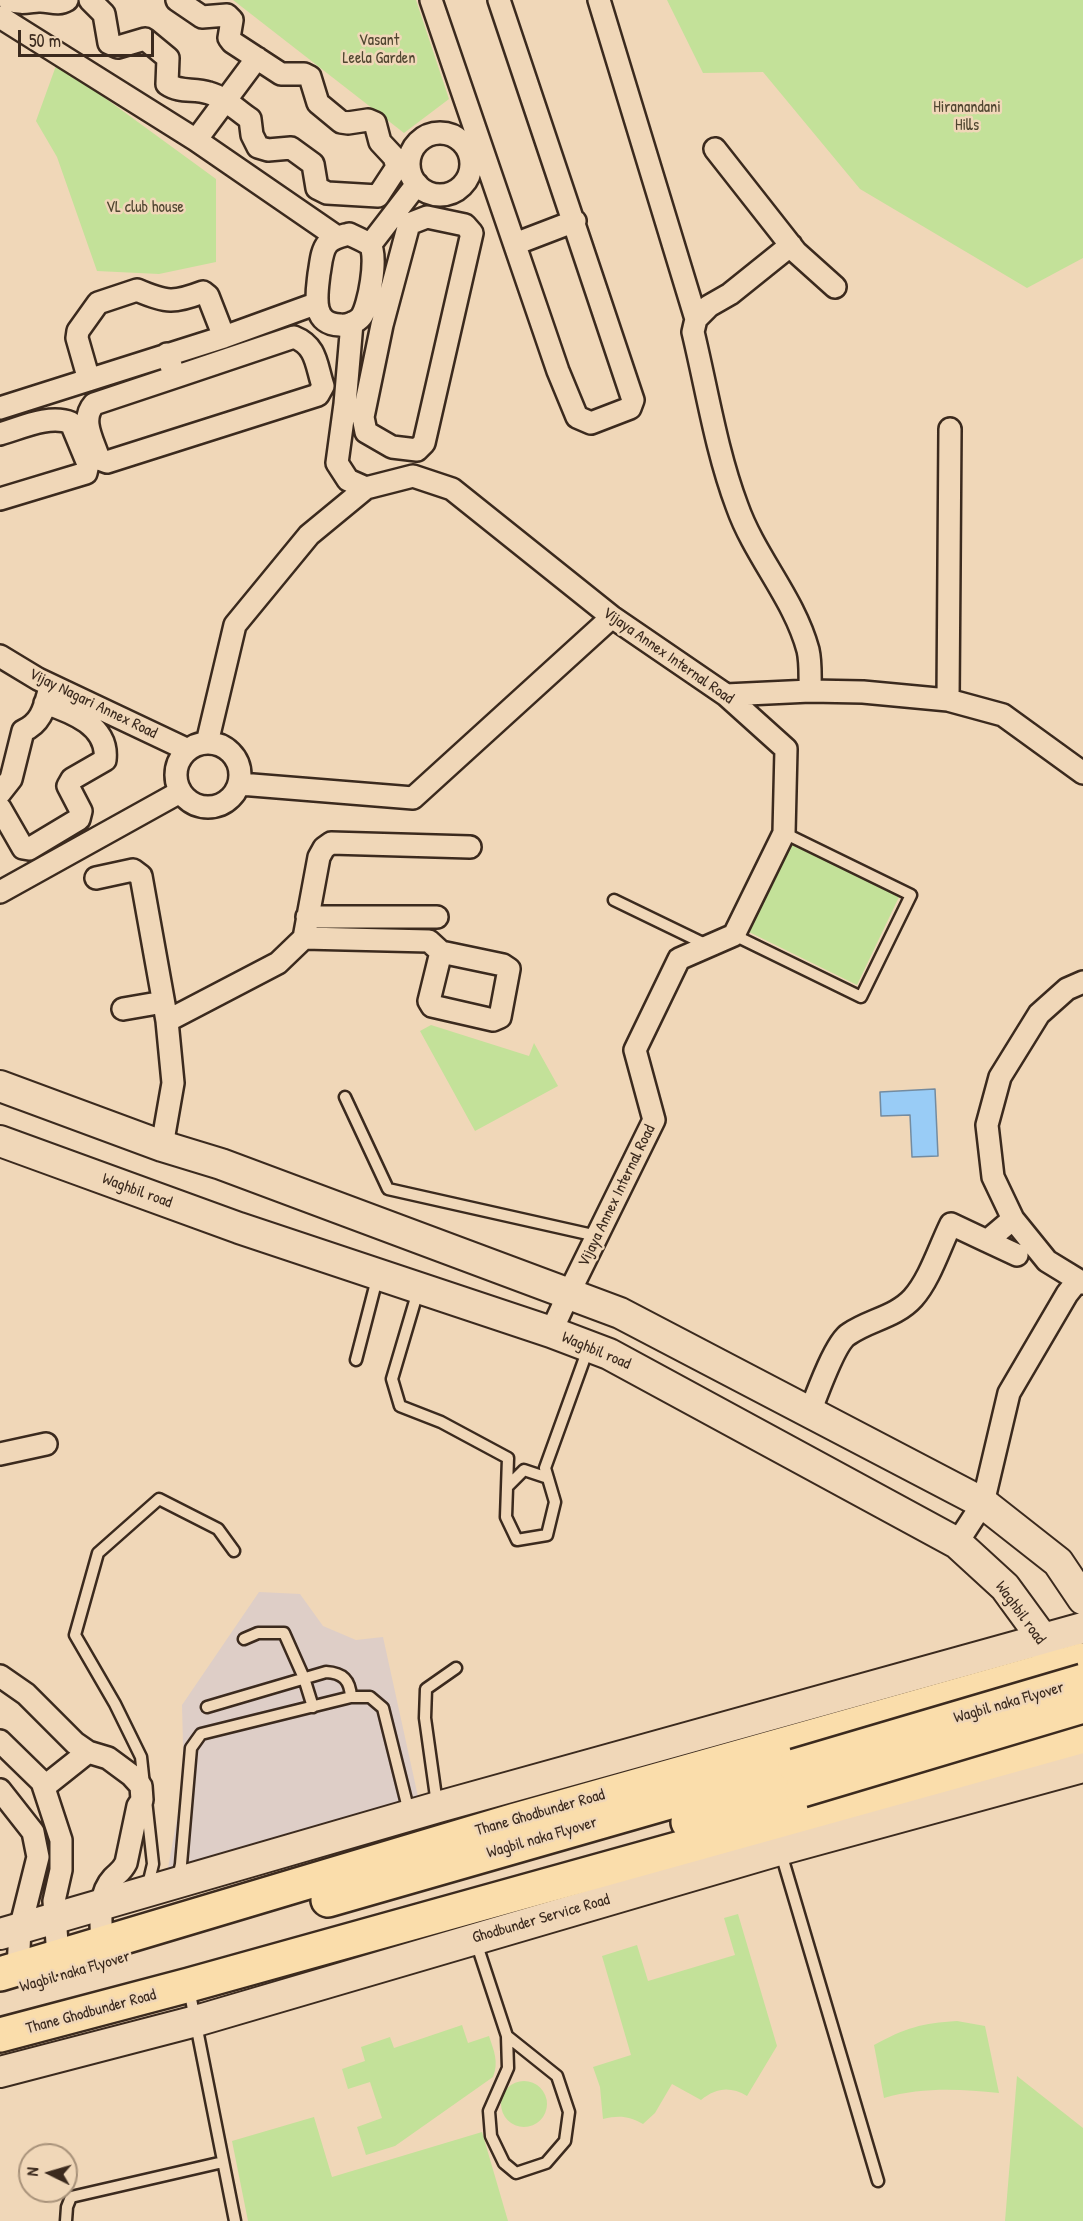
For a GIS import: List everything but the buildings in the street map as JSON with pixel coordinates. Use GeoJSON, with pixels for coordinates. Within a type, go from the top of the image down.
{"type":"FeatureCollection","features":[{"type":"Feature","properties":{"kind":"main road"},"geometry":{"type":"LineString","coordinates":[[0,1086],[162,1146],[221,1164],[620,1313],[983,1503],[1058,1562],[1083,1599]]}},
{"type":"Feature","properties":{"kind":"main road","name":"Waghbil road"},"geometry":{"type":"LineString","coordinates":[[0,1141],[239,1228],[609,1353],[957,1543],[1005,1587],[1060,1656],[1083,1723]]}},
{"type":"Feature","properties":{"kind":"main road"},"geometry":{"type":"LineString","coordinates":[[10,1931],[424,1811],[1060,1656],[1083,1628]]}},
{"type":"Feature","properties":{"kind":"main road","name":"Thane Ghodbunder Road"},"geometry":{"type":"LineString","coordinates":[[6,1979],[58,1957],[1060,1656]]}},
{"type":"Feature","properties":{"kind":"main road","name":"Wagbil naka Flyover"},"geometry":{"type":"LineString","coordinates":[[6,1979],[806,1763],[1083,1681]]}},
{"type":"Feature","properties":{"kind":"main road","name":"Wagbil naka Flyover"},"geometry":{"type":"LineString","coordinates":[[0,2016],[802,1790],[1083,1706]]}},
{"type":"Feature","properties":{"kind":"main road","name":"Thane Ghodbunder Road"},"geometry":{"type":"LineString","coordinates":[[0,2035],[775,1836],[1036,1764],[1083,1736]]}},
{"type":"Feature","properties":{"kind":"main road"},"geometry":{"type":"LineString","coordinates":[[1036,1764],[1083,1767]]}},
{"type":"Feature","properties":{"kind":"main road","name":"Ghodbunder Service Road"},"geometry":{"type":"LineString","coordinates":[[0,2072],[196,2021],[475,1939],[775,1836]]}},
{"type":"Feature","properties":{"kind":"street"},"geometry":{"type":"LineString","coordinates":[[9,0],[25,4],[47,1],[55,4],[67,0]]}},
{"type":"Feature","properties":{"kind":"street"},"geometry":{"type":"LineString","coordinates":[[90,0],[104,14],[109,43],[118,47],[145,39],[168,58],[167,84],[174,89],[209,93],[225,100],[250,119],[252,135],[258,147],[268,150],[291,148],[313,164],[317,188],[327,193],[378,196],[397,167],[394,158],[380,142],[375,123],[368,120],[341,122],[318,103],[310,77],[304,74],[281,74],[232,42],[229,38],[232,20],[227,15],[202,17],[177,0]]}},
{"type":"Feature","properties":{"kind":"street"},"geometry":{"type":"LineString","coordinates":[[431,0],[477,155],[515,244],[558,371],[577,417],[591,423],[630,408],[633,399],[499,0]]}},
{"type":"Feature","properties":{"kind":"street"},"geometry":{"type":"LineString","coordinates":[[599,0],[696,318],[693,332],[722,458],[737,507],[760,557],[798,620],[809,652],[810,691]]}},
{"type":"Feature","properties":{"kind":"street"},"geometry":{"type":"LineString","coordinates":[[0,17],[196,140],[337,237]]}},
{"type":"Feature","properties":{"kind":"street"},"geometry":{"type":"LineString","coordinates":[[196,140],[257,58]]}},
{"type":"Feature","properties":{"kind":"street"},"geometry":{"type":"LineString","coordinates":[[440,132],[454,135],[477,155],[465,183],[454,191],[441,195],[428,192],[417,184],[410,172],[410,158],[416,145],[426,136],[440,132]]}},
{"type":"Feature","properties":{"kind":"street"},"geometry":{"type":"LineString","coordinates":[[715,149],[791,246],[835,286]]}},
{"type":"Feature","properties":{"kind":"street"},"geometry":{"type":"LineString","coordinates":[[370,245],[417,184]]}},
{"type":"Feature","properties":{"kind":"street"},"geometry":{"type":"LineString","coordinates":[[427,217],[465,225],[471,233],[424,443],[417,450],[392,447],[366,432],[363,425],[382,325],[410,224],[427,217]]}},
{"type":"Feature","properties":{"kind":"street"},"geometry":{"type":"LineString","coordinates":[[515,244],[575,221]]}},
{"type":"Feature","properties":{"kind":"street"},"geometry":{"type":"LineString","coordinates":[[366,488],[348,480],[337,463],[356,321],[367,305],[374,256],[370,245],[349,234],[337,237],[328,244],[322,254],[315,304],[320,314],[329,322],[340,326],[356,321],[382,325]]}},
{"type":"Feature","properties":{"kind":"street"},"geometry":{"type":"LineString","coordinates":[[696,318],[791,246]]}},
{"type":"Feature","properties":{"kind":"street"},"geometry":{"type":"LineString","coordinates":[[89,380],[77,338],[78,331],[98,303],[137,290],[154,298],[178,301],[204,292],[208,296],[224,337]]}},
{"type":"Feature","properties":{"kind":"street"},"geometry":{"type":"LineString","coordinates":[[0,408],[224,337],[315,304]]}},
{"type":"Feature","properties":{"kind":"street"},"geometry":{"type":"LineString","coordinates":[[294,337],[311,348],[323,387],[318,395],[107,462],[99,459],[86,419],[94,404],[175,377],[294,337]]}},
{"type":"Feature","properties":{"kind":"street"},"geometry":{"type":"LineString","coordinates":[[167,354],[175,377]]}},
{"type":"Feature","properties":{"kind":"street"},"geometry":{"type":"LineString","coordinates":[[35,396],[43,422]]}},
{"type":"Feature","properties":{"kind":"street"},"geometry":{"type":"LineString","coordinates":[[0,434],[62,419],[71,423],[88,464],[86,473],[0,499]]}},
{"type":"Feature","properties":{"kind":"street"},"geometry":{"type":"LineString","coordinates":[[948,700],[950,429]]}},
{"type":"Feature","properties":{"kind":"street","name":"Vijaya Annex Internal Road"},"geometry":{"type":"LineString","coordinates":[[198,746],[235,625],[309,535],[366,488],[413,476],[452,489],[612,617],[726,695],[786,749],[784,832],[734,935],[679,959],[635,1050],[654,1120],[551,1332]]}},
{"type":"Feature","properties":{"kind":"street"},"geometry":{"type":"LineString","coordinates":[[198,746],[177,767],[180,792],[191,803],[210,808],[228,801],[240,784],[413,798],[612,617]]}},
{"type":"Feature","properties":{"kind":"street","name":"Vijay Nagari Annex Road"},"geometry":{"type":"LineString","coordinates":[[0,656],[48,694],[198,746],[227,748],[239,764],[240,784]]}},
{"type":"Feature","properties":{"kind":"street"},"geometry":{"type":"LineString","coordinates":[[726,695],[810,691],[863,692],[948,700],[1003,715],[1083,773]]}},
{"type":"Feature","properties":{"kind":"street"},"geometry":{"type":"LineString","coordinates":[[0,793],[11,779],[23,731],[34,726],[42,714],[48,694],[64,709],[94,727],[106,751],[105,760],[72,779],[68,786],[81,810],[79,819],[29,849],[23,848],[0,808]]}},
{"type":"Feature","properties":{"kind":"street"},"geometry":{"type":"LineString","coordinates":[[0,892],[180,792]]}},
{"type":"Feature","properties":{"kind":"street"},"geometry":{"type":"LineString","coordinates":[[167,1028],[278,963],[304,938],[319,857],[324,848],[331,843],[470,847]]}},
{"type":"Feature","properties":{"kind":"street"},"geometry":{"type":"LineString","coordinates":[[96,878],[134,870],[141,876],[167,1028],[173,1083],[162,1146]]}},
{"type":"Feature","properties":{"kind":"street"},"geometry":{"type":"LineString","coordinates":[[307,916],[436,917]]}},
{"type":"Feature","properties":{"kind":"street"},"geometry":{"type":"LineString","coordinates":[[304,938],[429,941],[441,952]]}},
{"type":"Feature","properties":{"kind":"street"},"geometry":{"type":"LineString","coordinates":[[143,958],[157,1021],[167,1028]]}},
{"type":"Feature","properties":{"kind":"street"},"geometry":{"type":"LineString","coordinates":[[957,1543],[983,1503],[1009,1394],[1067,1294],[1080,1282],[1047,1261],[1013,1219],[993,1177],[987,1125],[1000,1077],[1039,1014],[1067,989],[1083,982]]}},
{"type":"Feature","properties":{"kind":"street"},"geometry":{"type":"LineString","coordinates":[[123,1009],[152,1004]]}},
{"type":"Feature","properties":{"kind":"street"},"geometry":{"type":"LineString","coordinates":[[987,1241],[1013,1219]]}},
{"type":"Feature","properties":{"kind":"street"},"geometry":{"type":"LineString","coordinates":[[810,1412],[828,1367],[847,1334],[897,1311],[911,1300],[920,1289],[951,1224],[1017,1256]]}},
{"type":"Feature","properties":{"kind":"street"},"geometry":{"type":"LineString","coordinates":[[0,1454],[46,1444]]}},
{"type":"Feature","properties":{"kind":"street"},"geometry":{"type":"LineString","coordinates":[[0,1677],[26,1694],[75,1743],[88,1752],[108,1758],[141,1786],[142,1800],[138,1806],[126,1863],[122,1871],[113,1878],[100,1905],[102,1944]]}},
{"type":"Feature","properties":{"kind":"street"},"geometry":{"type":"LineString","coordinates":[[0,1741],[42,1782],[61,1840],[61,1870],[54,1901],[58,1957]]}},
{"type":"Feature","properties":{"kind":"street"},"geometry":{"type":"LineString","coordinates":[[44,1787],[88,1752]]}},
{"type":"Feature","properties":{"kind":"street"},"geometry":{"type":"LineString","coordinates":[[0,1790],[33,1832],[38,1857],[10,1931],[6,1979]]}},
{"type":"Feature","properties":{"kind":"lane"},"geometry":{"type":"LineString","coordinates":[[734,935],[861,997],[911,895],[784,832]]}},
{"type":"Feature","properties":{"kind":"lane"},"geometry":{"type":"LineString","coordinates":[[614,900],[709,946]]}},
{"type":"Feature","properties":{"kind":"lane"},"geometry":{"type":"LineString","coordinates":[[345,1097],[388,1190],[597,1236]]}},
{"type":"Feature","properties":{"kind":"lane"},"geometry":{"type":"LineString","coordinates":[[356,1360],[378,1275]]}},
{"type":"Feature","properties":{"kind":"lane"},"geometry":{"type":"LineString","coordinates":[[419,1288],[392,1379],[400,1406],[441,1422],[508,1458],[506,1517],[517,1540],[547,1535],[555,1502],[545,1468],[589,1346]]}},
{"type":"Feature","properties":{"kind":"lane"},"geometry":{"type":"LineString","coordinates":[[508,1486],[524,1470],[548,1478]]}},
{"type":"Feature","properties":{"kind":"lane"},"geometry":{"type":"LineString","coordinates":[[147,1892],[153,1864],[141,1757],[115,1704],[75,1635],[98,1553],[159,1499],[218,1529],[234,1551]]}},
{"type":"Feature","properties":{"kind":"lane"},"geometry":{"type":"LineString","coordinates":[[244,1639],[258,1632],[284,1633],[304,1678],[313,1707]]}},
{"type":"Feature","properties":{"kind":"lane"},"geometry":{"type":"LineString","coordinates":[[424,1811],[426,1689],[456,1668]]}},
{"type":"Feature","properties":{"kind":"lane"},"geometry":{"type":"LineString","coordinates":[[207,1707],[326,1672],[338,1673],[351,1687],[351,1698]]}},
{"type":"Feature","properties":{"kind":"lane"},"geometry":{"type":"LineString","coordinates":[[177,1881],[181,1864],[191,1748],[201,1734],[351,1698],[370,1697],[383,1708],[424,1811]]}},
{"type":"Feature","properties":{"kind":"lane"},"geometry":{"type":"LineString","coordinates":[[775,1836],[878,2181]]}},
{"type":"Feature","properties":{"kind":"lane"},"geometry":{"type":"LineString","coordinates":[[475,1939],[507,2036],[508,2068],[489,2111],[491,2136],[504,2163],[516,2173],[546,2163],[565,2142],[569,2112],[558,2076],[507,2036]]}},
{"type":"Feature","properties":{"kind":"lane"},"geometry":{"type":"LineString","coordinates":[[189,1985],[235,2221]]}},
{"type":"Feature","properties":{"kind":"lane"},"geometry":{"type":"LineString","coordinates":[[66,2221],[67,2207],[71,2198],[223,2162]]}},
{"type":"Feature","properties":{"kind":"shaded area"},"geometry":{"type":"Polygon","coordinates":[[[259,1592],[300,1594],[323,1626],[356,1640],[383,1637],[419,1801],[168,1868],[184,1781],[182,1705],[259,1592]]]}},
{"type":"Feature","properties":{"kind":"green space","name":"Vasant Leela Garden"},"geometry":{"type":"Polygon","coordinates":[[[233,0],[416,0],[449,99],[404,133],[233,0]]]}},
{"type":"Feature","properties":{"kind":"green space","name":"Hiranandani Hills"},"geometry":{"type":"Polygon","coordinates":[[[667,0],[1083,0],[1083,258],[1027,288],[860,189],[763,72],[703,73],[667,0]]]}},
{"type":"Feature","properties":{"kind":"green space","name":"VL club house"},"geometry":{"type":"Polygon","coordinates":[[[57,63],[216,179],[216,262],[159,274],[97,271],[57,157],[36,121],[57,63]]]}},
{"type":"Feature","properties":{"kind":"green space"},"geometry":{"type":"Polygon","coordinates":[[[791,844],[899,897],[857,985],[749,932],[791,844]]]}},
{"type":"Feature","properties":{"kind":"green space"},"geometry":{"type":"Polygon","coordinates":[[[431,1025],[529,1056],[534,1043],[558,1086],[475,1131],[420,1031],[431,1025]]]}},
{"type":"Feature","properties":{"kind":"green space"},"geometry":{"type":"Polygon","coordinates":[[[738,1914],[777,2046],[747,2096],[735,2091],[723,2090],[712,2093],[701,2100],[672,2084],[655,2113],[643,2124],[624,2117],[603,2119],[600,2087],[593,2067],[631,2055],[602,1956],[637,1945],[648,1981],[735,1955],[724,1918],[738,1914]]]}},
{"type":"Feature","properties":{"kind":"green space"},"geometry":{"type":"Polygon","coordinates":[[[957,2021],[985,2026],[999,2093],[941,2090],[898,2094],[884,2098],[874,2045],[914,2027],[957,2021]]]}},
{"type":"Feature","properties":{"kind":"green space"},"geometry":{"type":"Polygon","coordinates":[[[462,2025],[468,2043],[489,2036],[496,2061],[493,2077],[395,2146],[366,2155],[357,2127],[382,2118],[370,2082],[348,2089],[342,2069],[365,2061],[361,2047],[390,2037],[394,2048],[462,2025]]]}},
{"type":"Feature","properties":{"kind":"green space"},"geometry":{"type":"Polygon","coordinates":[[[1017,2076],[1083,2128],[1083,2221],[1005,2221],[1017,2076]]]}},
{"type":"Feature","properties":{"kind":"green space"},"geometry":{"type":"Polygon","coordinates":[[[524,2081],[540,2088],[547,2104],[540,2120],[524,2127],[508,2120],[501,2104],[508,2088],[524,2081]]]}},
{"type":"Feature","properties":{"kind":"green space"},"geometry":{"type":"Polygon","coordinates":[[[314,2117],[332,2177],[482,2132],[508,2221],[248,2221],[232,2141],[314,2117]]]}},
{"type":"Feature","properties":{"kind":"water"},"geometry":{"type":"Polygon","coordinates":[[[935,1089],[938,1156],[912,1157],[910,1115],[881,1116],[880,1092],[935,1089]]]}}]}
